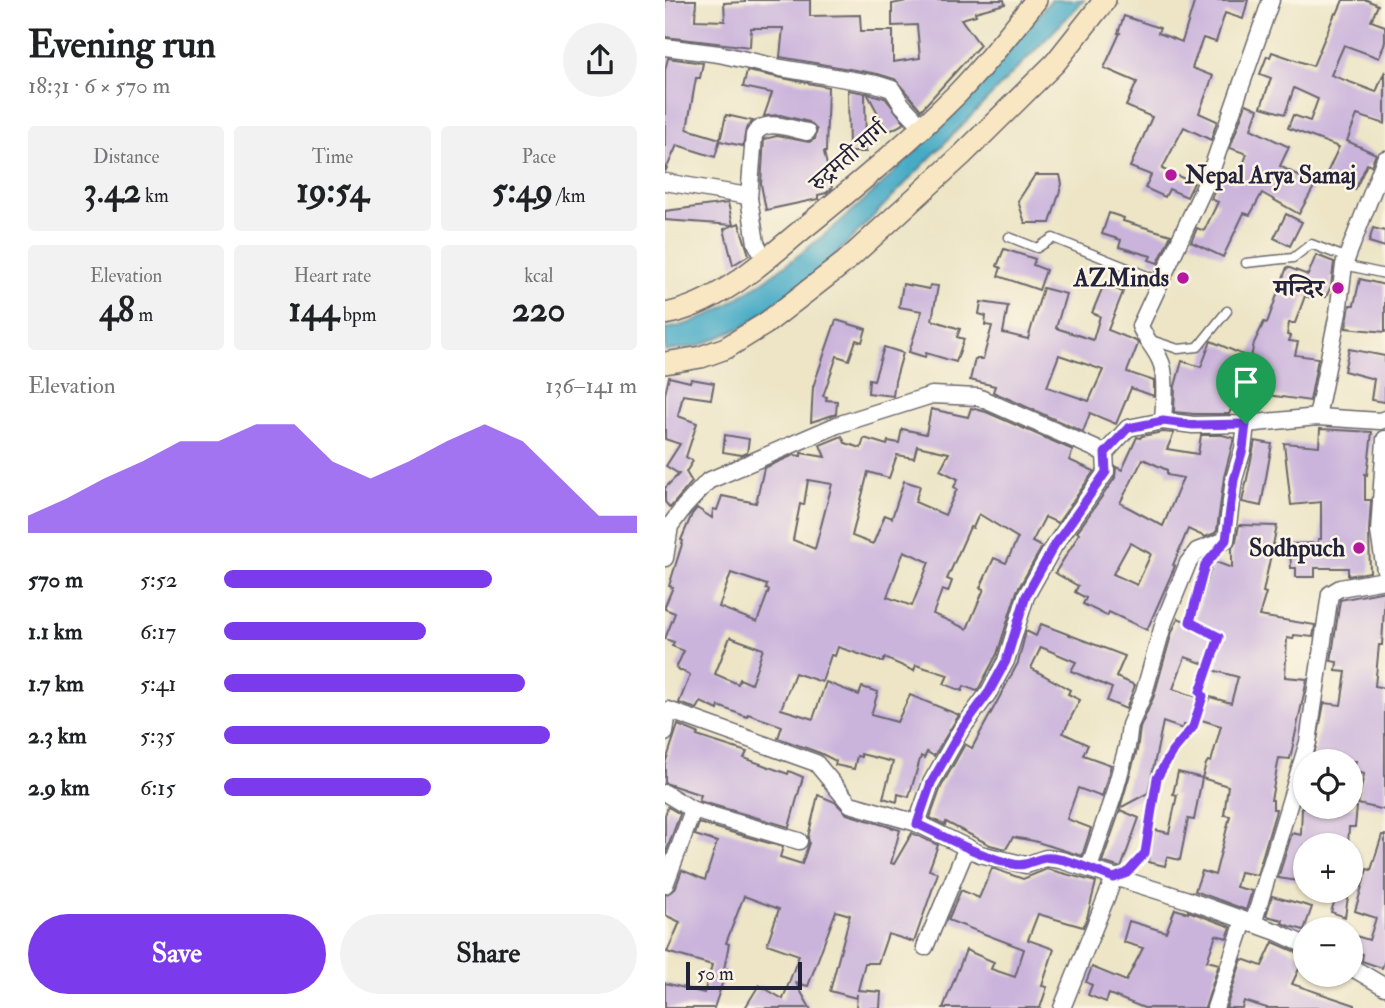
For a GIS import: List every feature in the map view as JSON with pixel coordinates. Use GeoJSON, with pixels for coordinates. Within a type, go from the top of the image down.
{"type":"FeatureCollection","features":[{"type":"Feature","properties":{"kind":"street","name":"रुद्रमती मार्ग"},"geometry":{"type":"LineString","coordinates":[[665,314],[702,301],[729,286],[871,173],[958,93],[1036,0]]}},
{"type":"Feature","properties":{"kind":"street"},"geometry":{"type":"LineString","coordinates":[[665,363],[701,357],[726,348],[765,324],[845,262],[962,155],[1055,63],[1105,0]]}},
{"type":"Feature","properties":{"kind":"street"},"geometry":{"type":"LineString","coordinates":[[1163,421],[1162,362],[1140,326],[1209,177],[1271,0]]}},
{"type":"Feature","properties":{"kind":"street"},"geometry":{"type":"LineString","coordinates":[[665,47],[719,54],[781,68],[876,84],[892,89],[902,105],[922,126]]}},
{"type":"Feature","properties":{"kind":"street"},"geometry":{"type":"LineString","coordinates":[[765,260],[756,243],[750,198],[754,135],[759,128],[767,124],[807,132]]}},
{"type":"Feature","properties":{"kind":"street"},"geometry":{"type":"LineString","coordinates":[[1317,417],[1338,313],[1345,261],[1385,159]]}},
{"type":"Feature","properties":{"kind":"street"},"geometry":{"type":"LineString","coordinates":[[665,182],[750,198]]}},
{"type":"Feature","properties":{"kind":"street"},"geometry":{"type":"LineString","coordinates":[[665,558],[670,526],[708,481],[837,425],[932,395],[978,397],[1105,453]]}},
{"type":"Feature","properties":{"kind":"street"},"geometry":{"type":"LineString","coordinates":[[917,824],[931,783],[961,730],[989,692],[1006,661],[1026,596],[1054,546],[1106,472],[1105,453],[1128,428],[1163,421],[1193,425],[1246,424],[1317,417],[1380,421],[1385,419]]}},
{"type":"Feature","properties":{"kind":"street"},"geometry":{"type":"LineString","coordinates":[[1089,869],[1114,794],[1130,725],[1144,693],[1164,622],[1188,563],[1197,551],[1226,540],[1234,480],[1243,449],[1246,424]]}},
{"type":"Feature","properties":{"kind":"street"},"geometry":{"type":"LineString","coordinates":[[1385,439],[1380,532],[1385,570]]}},
{"type":"Feature","properties":{"kind":"street"},"geometry":{"type":"LineString","coordinates":[[1215,1008],[1248,923],[1308,742],[1330,594],[1340,588],[1385,580]]}},
{"type":"Feature","properties":{"kind":"street"},"geometry":{"type":"LineString","coordinates":[[665,733],[666,708],[815,764],[850,804],[917,824],[980,854],[1015,864],[1026,865],[1046,858],[1089,869],[1188,900],[1293,939]]}},
{"type":"Feature","properties":{"kind":"street"},"geometry":{"type":"LineString","coordinates":[[665,793],[693,810],[799,841]]}},
{"type":"Feature","properties":{"kind":"street"},"geometry":{"type":"LineString","coordinates":[[665,885],[693,810]]}},
{"type":"Feature","properties":{"kind":"street"},"geometry":{"type":"LineString","coordinates":[[925,947],[967,847]]}},
{"type":"Feature","properties":{"kind":"street"},"geometry":{"type":"LineString","coordinates":[[1062,1008],[1114,878]]}},
{"type":"Feature","properties":{"kind":"street"},"geometry":{"type":"LineString","coordinates":[[1363,974],[1385,987]]}},
{"type":"Feature","properties":{"kind":"lane"},"geometry":{"type":"LineString","coordinates":[[1009,237],[1037,248],[1053,238],[1160,281]]}},
{"type":"Feature","properties":{"kind":"lane"},"geometry":{"type":"LineString","coordinates":[[1246,263],[1293,258],[1311,244],[1345,261],[1385,274]]}},
{"type":"Feature","properties":{"kind":"lane"},"geometry":{"type":"LineString","coordinates":[[1145,338],[1178,349],[1198,347],[1227,312]]}},
{"type":"Feature","properties":{"kind":"path"},"geometry":{"type":"LineString","coordinates":[[1114,878],[1127,873],[1145,853],[1157,778],[1172,752],[1193,727],[1203,696],[1200,692],[1219,637],[1190,622],[1205,565]]}},
{"type":"Feature","properties":{"kind":"water"},"geometry":{"type":"Polygon","coordinates":[[[1051,0],[1084,0],[818,273],[745,326],[698,346],[665,351],[665,329],[702,318],[745,294],[797,257],[876,190],[985,78],[1051,0]]]}},
{"type":"Feature","properties":{"kind":"building"},"geometry":{"type":"Polygon","coordinates":[[[665,0],[696,0],[695,20],[725,21],[724,3],[745,0],[810,0],[810,16],[860,15],[861,31],[893,31],[893,62],[920,58],[917,25],[892,26],[892,4],[911,0],[1004,0],[1005,4],[975,12],[976,15],[961,19],[980,45],[921,110],[895,79],[780,57],[783,28],[751,28],[750,47],[665,37],[665,0]]]}},
{"type":"Feature","properties":{"kind":"building"},"geometry":{"type":"Polygon","coordinates":[[[1195,0],[1248,0],[1243,19],[1225,13],[1216,42],[1203,38],[1192,68],[1213,76],[1199,113],[1217,121],[1211,140],[1184,127],[1162,169],[1194,183],[1187,197],[1169,189],[1165,197],[1145,188],[1151,175],[1130,167],[1152,117],[1126,106],[1137,82],[1104,68],[1120,33],[1124,16],[1160,28],[1158,33],[1182,42],[1195,0]]]}},
{"type":"Feature","properties":{"kind":"building"},"geometry":{"type":"Polygon","coordinates":[[[1343,0],[1367,0],[1378,5],[1371,21],[1385,26],[1385,42],[1379,58],[1344,45],[1331,75],[1376,92],[1385,71],[1385,124],[1357,115],[1347,141],[1376,154],[1371,166],[1367,164],[1355,190],[1325,177],[1339,147],[1288,128],[1293,115],[1310,121],[1318,99],[1294,88],[1285,114],[1261,107],[1271,78],[1260,74],[1267,56],[1270,57],[1272,52],[1313,66],[1343,0]]]}},
{"type":"Feature","properties":{"kind":"building"},"geometry":{"type":"Polygon","coordinates":[[[668,58],[703,63],[700,78],[696,78],[687,129],[720,139],[715,157],[677,145],[665,172],[665,70],[668,58]]]}},
{"type":"Feature","properties":{"kind":"building"},"geometry":{"type":"Polygon","coordinates":[[[747,71],[828,87],[824,152],[832,188],[818,195],[818,199],[766,210],[761,184],[764,139],[777,136],[809,142],[815,139],[817,130],[809,122],[780,115],[764,116],[772,93],[743,87],[747,71]]]}},
{"type":"Feature","properties":{"kind":"building"},"geometry":{"type":"Polygon","coordinates":[[[848,90],[865,93],[866,152],[849,152],[848,90]]]}},
{"type":"Feature","properties":{"kind":"building"},"geometry":{"type":"Polygon","coordinates":[[[867,93],[885,98],[905,123],[888,132],[867,93]]]}},
{"type":"Feature","properties":{"kind":"building"},"geometry":{"type":"Polygon","coordinates":[[[1246,104],[1258,109],[1251,129],[1289,147],[1280,166],[1315,185],[1299,214],[1262,193],[1250,215],[1244,213],[1223,257],[1191,242],[1197,228],[1204,231],[1218,202],[1211,199],[1223,177],[1236,183],[1247,154],[1230,148],[1246,104]]]}},
{"type":"Feature","properties":{"kind":"building"},"geometry":{"type":"Polygon","coordinates":[[[726,115],[753,121],[746,129],[743,146],[720,141],[726,115]]]}},
{"type":"Feature","properties":{"kind":"building"},"geometry":{"type":"Polygon","coordinates":[[[1035,175],[1060,175],[1062,184],[1050,223],[1025,223],[1018,201],[1035,175]]]}},
{"type":"Feature","properties":{"kind":"building"},"geometry":{"type":"Polygon","coordinates":[[[728,203],[733,225],[665,220],[665,211],[728,203]]]}},
{"type":"Feature","properties":{"kind":"building"},"geometry":{"type":"Polygon","coordinates":[[[1109,213],[1124,218],[1123,221],[1171,235],[1158,263],[1149,260],[1151,256],[1119,247],[1121,240],[1102,234],[1109,213]]]}},
{"type":"Feature","properties":{"kind":"building"},"geometry":{"type":"Polygon","coordinates":[[[1286,214],[1302,222],[1290,246],[1274,238],[1286,214]]]}},
{"type":"Feature","properties":{"kind":"building"},"geometry":{"type":"Polygon","coordinates":[[[739,223],[749,255],[733,265],[724,229],[739,223]]]}},
{"type":"Feature","properties":{"kind":"building"},"geometry":{"type":"Polygon","coordinates":[[[1373,228],[1385,231],[1385,247],[1369,242],[1373,228]]]}},
{"type":"Feature","properties":{"kind":"building"},"geometry":{"type":"Polygon","coordinates":[[[1004,249],[1035,259],[1033,265],[1046,270],[1039,290],[998,276],[1001,268],[997,266],[1004,249]]]}},
{"type":"Feature","properties":{"kind":"building"},"geometry":{"type":"Polygon","coordinates":[[[1316,255],[1334,262],[1331,286],[1326,297],[1312,294],[1311,298],[1305,296],[1295,323],[1289,323],[1287,335],[1291,336],[1289,341],[1298,342],[1295,355],[1318,358],[1310,401],[1267,395],[1270,371],[1249,367],[1254,343],[1264,322],[1267,323],[1287,267],[1308,275],[1316,255]]]}},
{"type":"Feature","properties":{"kind":"building"},"geometry":{"type":"Polygon","coordinates":[[[1360,279],[1385,285],[1385,332],[1346,328],[1350,305],[1354,305],[1360,279]]]}},
{"type":"Feature","properties":{"kind":"building"},"geometry":{"type":"Polygon","coordinates":[[[903,284],[929,289],[930,285],[938,286],[932,320],[960,329],[957,337],[964,339],[956,362],[926,353],[925,357],[909,352],[922,311],[899,307],[903,284]]]}},
{"type":"Feature","properties":{"kind":"building"},"geometry":{"type":"Polygon","coordinates":[[[1104,284],[1123,292],[1108,330],[1138,344],[1127,372],[1154,381],[1154,396],[1131,388],[1116,424],[1090,413],[1083,432],[993,392],[995,386],[970,380],[975,359],[983,359],[992,326],[985,325],[986,316],[979,314],[981,302],[1008,306],[1003,333],[1028,339],[1043,288],[1066,294],[1056,328],[1093,340],[1100,316],[1092,313],[1104,284]],[[1059,355],[1047,387],[1089,401],[1103,370],[1059,355]]]}},
{"type":"Feature","properties":{"kind":"building"},"geometry":{"type":"Polygon","coordinates":[[[836,320],[866,329],[862,342],[856,340],[849,360],[837,356],[823,396],[827,397],[826,400],[837,401],[836,414],[811,422],[813,387],[836,320]]]}},
{"type":"Feature","properties":{"kind":"building"},"geometry":{"type":"Polygon","coordinates":[[[1211,341],[1248,357],[1237,389],[1263,393],[1260,411],[1232,407],[1229,414],[1174,412],[1175,386],[1182,361],[1201,367],[1211,341]]]}},
{"type":"Feature","properties":{"kind":"building"},"geometry":{"type":"Polygon","coordinates":[[[884,347],[903,353],[893,396],[868,393],[869,379],[874,380],[884,347]]]}},
{"type":"Feature","properties":{"kind":"building"},"geometry":{"type":"Polygon","coordinates":[[[1349,349],[1385,356],[1385,402],[1371,400],[1374,379],[1344,371],[1349,349]]]}},
{"type":"Feature","properties":{"kind":"building"},"geometry":{"type":"Polygon","coordinates":[[[669,377],[690,382],[691,379],[714,383],[711,399],[683,395],[678,416],[697,423],[686,457],[693,461],[686,472],[692,482],[670,508],[665,502],[665,488],[679,474],[666,466],[680,444],[665,439],[665,394],[669,377]]]}},
{"type":"Feature","properties":{"kind":"building"},"geometry":{"type":"Polygon","coordinates":[[[971,408],[986,412],[1073,450],[1069,460],[1094,471],[1058,523],[1045,517],[1032,542],[1042,547],[1017,591],[997,654],[977,691],[964,686],[962,691],[944,684],[948,675],[916,665],[914,671],[885,658],[883,662],[838,647],[835,656],[831,655],[822,682],[795,673],[781,709],[813,719],[826,682],[859,695],[862,687],[878,692],[871,715],[897,722],[910,695],[959,715],[934,756],[927,752],[924,758],[921,756],[909,797],[898,794],[897,802],[883,798],[893,762],[861,754],[861,757],[857,756],[854,769],[835,765],[836,761],[820,753],[778,738],[782,726],[719,706],[718,710],[701,702],[697,709],[679,703],[690,675],[676,668],[684,651],[672,646],[674,642],[665,639],[675,613],[665,609],[665,606],[673,587],[669,586],[683,541],[681,540],[697,508],[712,518],[713,509],[717,510],[722,496],[756,503],[764,468],[794,455],[801,456],[801,453],[825,457],[820,445],[842,436],[845,443],[861,448],[864,438],[887,445],[888,441],[899,443],[902,429],[926,434],[931,409],[968,417],[971,408]],[[917,446],[914,458],[897,455],[889,478],[868,472],[852,536],[873,544],[885,515],[892,518],[904,481],[920,486],[915,502],[945,515],[957,489],[954,487],[958,479],[940,470],[949,453],[917,446]],[[808,480],[804,505],[800,504],[793,540],[815,549],[832,484],[808,480]],[[979,514],[973,528],[970,527],[947,579],[952,581],[948,592],[942,590],[933,614],[967,629],[984,589],[980,588],[994,558],[1006,563],[1018,538],[979,514]],[[904,551],[887,597],[912,606],[929,562],[904,551]],[[731,573],[719,607],[757,622],[769,590],[766,589],[767,585],[731,573]],[[730,637],[715,674],[738,684],[740,679],[751,684],[763,649],[730,637]]]}},
{"type":"Feature","properties":{"kind":"building"},"geometry":{"type":"Polygon","coordinates":[[[1320,429],[1372,432],[1367,475],[1365,474],[1365,500],[1371,500],[1370,572],[1348,576],[1348,568],[1315,568],[1315,577],[1296,577],[1296,568],[1291,568],[1290,544],[1318,543],[1318,539],[1321,539],[1321,502],[1291,505],[1284,443],[1319,446],[1320,429]]]}},
{"type":"Feature","properties":{"kind":"building"},"geometry":{"type":"Polygon","coordinates":[[[1174,433],[1167,449],[1198,454],[1201,435],[1234,438],[1224,477],[1217,530],[1205,537],[1188,529],[1147,630],[1109,612],[1107,616],[1083,604],[1086,598],[1075,592],[1078,586],[1055,573],[1075,541],[1079,533],[1077,532],[1115,478],[1116,467],[1122,470],[1137,437],[1174,433]],[[1143,459],[1120,503],[1163,526],[1183,478],[1167,475],[1167,470],[1143,459]],[[1130,543],[1113,574],[1137,585],[1151,554],[1130,543]]]}},
{"type":"Feature","properties":{"kind":"building"},"geometry":{"type":"Polygon","coordinates":[[[725,435],[749,439],[747,453],[741,455],[723,452],[725,435]]]}},
{"type":"Feature","properties":{"kind":"building"},"geometry":{"type":"Polygon","coordinates":[[[1255,441],[1272,444],[1261,506],[1242,502],[1255,441]]]}},
{"type":"Feature","properties":{"kind":"building"},"geometry":{"type":"Polygon","coordinates":[[[1239,525],[1277,526],[1263,592],[1266,593],[1259,616],[1315,625],[1313,637],[1294,635],[1293,639],[1287,638],[1285,677],[1307,679],[1290,759],[1279,758],[1271,800],[1273,809],[1276,809],[1257,875],[1240,872],[1236,887],[1252,891],[1246,910],[1195,891],[1202,871],[1215,875],[1230,816],[1224,815],[1228,786],[1202,778],[1206,764],[1211,762],[1221,726],[1192,717],[1189,726],[1184,725],[1183,729],[1163,722],[1148,793],[1120,808],[1137,750],[1140,728],[1154,696],[1178,618],[1194,625],[1213,561],[1232,568],[1232,548],[1239,525]],[[1185,657],[1173,689],[1208,701],[1210,697],[1231,703],[1238,677],[1212,670],[1213,667],[1185,657]]]}},
{"type":"Feature","properties":{"kind":"building"},"geometry":{"type":"Polygon","coordinates":[[[1385,591],[1382,645],[1379,645],[1375,686],[1385,688],[1385,810],[1363,805],[1363,749],[1315,749],[1324,703],[1341,705],[1346,672],[1336,671],[1337,662],[1331,661],[1340,600],[1385,591]]]}},
{"type":"Feature","properties":{"kind":"building"},"geometry":{"type":"Polygon","coordinates":[[[1041,624],[1125,656],[1116,677],[1135,685],[1126,709],[1107,701],[1112,688],[1071,671],[1076,662],[1041,647],[1031,668],[1070,690],[1068,694],[1080,700],[1063,733],[1088,745],[1083,755],[1111,765],[1102,797],[1078,788],[1067,819],[1091,828],[1082,856],[1013,837],[1006,849],[990,845],[946,822],[945,825],[930,818],[941,787],[965,744],[972,748],[1018,663],[1026,631],[1036,636],[1041,624]]]}},
{"type":"Feature","properties":{"kind":"building"},"geometry":{"type":"Polygon","coordinates":[[[678,725],[698,733],[697,736],[747,752],[744,758],[803,777],[789,827],[699,801],[701,795],[665,783],[665,764],[678,725]]]}},
{"type":"Feature","properties":{"kind":"building"},"geometry":{"type":"Polygon","coordinates":[[[1178,772],[1202,778],[1194,820],[1188,819],[1180,860],[1167,857],[1165,866],[1148,862],[1155,830],[1169,833],[1177,795],[1173,794],[1178,772]]]}},
{"type":"Feature","properties":{"kind":"building"},"geometry":{"type":"Polygon","coordinates":[[[818,795],[835,802],[847,814],[900,830],[891,863],[894,864],[912,833],[938,845],[929,870],[938,873],[914,942],[888,934],[878,963],[865,963],[858,990],[881,992],[880,1008],[856,1008],[857,994],[856,998],[830,991],[850,915],[836,911],[808,986],[796,983],[810,1008],[745,1008],[759,985],[783,999],[799,955],[767,944],[779,909],[744,896],[726,943],[729,944],[724,969],[727,969],[714,1008],[665,1008],[665,983],[704,993],[712,965],[667,952],[680,922],[665,915],[665,895],[675,889],[682,870],[705,880],[717,842],[695,835],[699,823],[783,847],[780,857],[802,864],[818,795]]]}},
{"type":"Feature","properties":{"kind":"building"},"geometry":{"type":"Polygon","coordinates":[[[668,807],[680,814],[665,855],[665,815],[668,807]]]}},
{"type":"Feature","properties":{"kind":"building"},"geometry":{"type":"Polygon","coordinates":[[[1120,810],[1139,818],[1121,868],[1102,862],[1120,810]]]}},
{"type":"Feature","properties":{"kind":"building"},"geometry":{"type":"Polygon","coordinates":[[[1302,819],[1356,819],[1355,827],[1349,827],[1349,833],[1301,833],[1302,819]]]}},
{"type":"Feature","properties":{"kind":"building"},"geometry":{"type":"Polygon","coordinates":[[[1293,833],[1293,880],[1278,878],[1293,833]]]}},
{"type":"Feature","properties":{"kind":"building"},"geometry":{"type":"Polygon","coordinates":[[[1382,835],[1385,835],[1385,959],[1382,968],[1363,961],[1363,938],[1369,940],[1376,918],[1355,911],[1357,903],[1363,903],[1363,883],[1367,869],[1371,870],[1382,835]]]}},
{"type":"Feature","properties":{"kind":"building"},"geometry":{"type":"Polygon","coordinates":[[[992,868],[1023,879],[1047,869],[1096,882],[1087,918],[1083,927],[1038,914],[1028,940],[1054,949],[1042,986],[1047,987],[1040,1008],[943,1008],[966,950],[994,962],[991,969],[1015,977],[1024,949],[948,920],[961,890],[979,898],[992,868]]]}},
{"type":"Feature","properties":{"kind":"building"},"geometry":{"type":"Polygon","coordinates":[[[1272,896],[1312,907],[1309,917],[1293,917],[1293,927],[1282,923],[1283,920],[1266,916],[1272,896]]]}},
{"type":"Feature","properties":{"kind":"building"},"geometry":{"type":"Polygon","coordinates":[[[1334,903],[1347,903],[1345,917],[1331,912],[1334,903]]]}},
{"type":"Feature","properties":{"kind":"building"},"geometry":{"type":"Polygon","coordinates":[[[1175,909],[1231,927],[1227,938],[1216,935],[1207,961],[1219,964],[1205,1008],[1144,1008],[1109,994],[1106,1002],[1088,995],[1092,985],[1086,982],[1092,967],[1126,981],[1143,948],[1123,942],[1129,921],[1166,932],[1175,909]]]}},
{"type":"Feature","properties":{"kind":"building"},"geometry":{"type":"Polygon","coordinates":[[[1273,942],[1293,951],[1293,987],[1301,987],[1355,1005],[1355,1008],[1267,1008],[1244,1001],[1242,1008],[1226,1008],[1242,959],[1262,966],[1273,942]]]}},
{"type":"Feature","properties":{"kind":"place","name":"Nepal Arya Samaj"},"geometry":{"type":"Point","coordinates":[1171,175]}},
{"type":"Feature","properties":{"kind":"place","name":"AZMinds"},"geometry":{"type":"Point","coordinates":[1183,278]}},
{"type":"Feature","properties":{"kind":"place","name":"मन्दिर"},"geometry":{"type":"Point","coordinates":[1338,288]}},
{"type":"Feature","properties":{"kind":"place","name":"Sodhpuch"},"geometry":{"type":"Point","coordinates":[1359,548]}},
{"type":"Feature","properties":{"kind":"route"},"geometry":{"type":"LineString","coordinates":[[1163,421],[1193,425],[1246,424],[1243,449],[1234,480],[1226,540],[1205,565],[1190,622],[1219,637],[1200,692],[1203,696],[1193,727],[1172,752],[1157,778],[1145,853],[1127,873],[1114,878],[1046,858],[1026,865],[1015,864],[980,854],[917,824],[931,783],[961,730],[989,692],[1006,661],[1026,596],[1054,546],[1106,472],[1105,453],[1128,428],[1163,421]]}}]}
